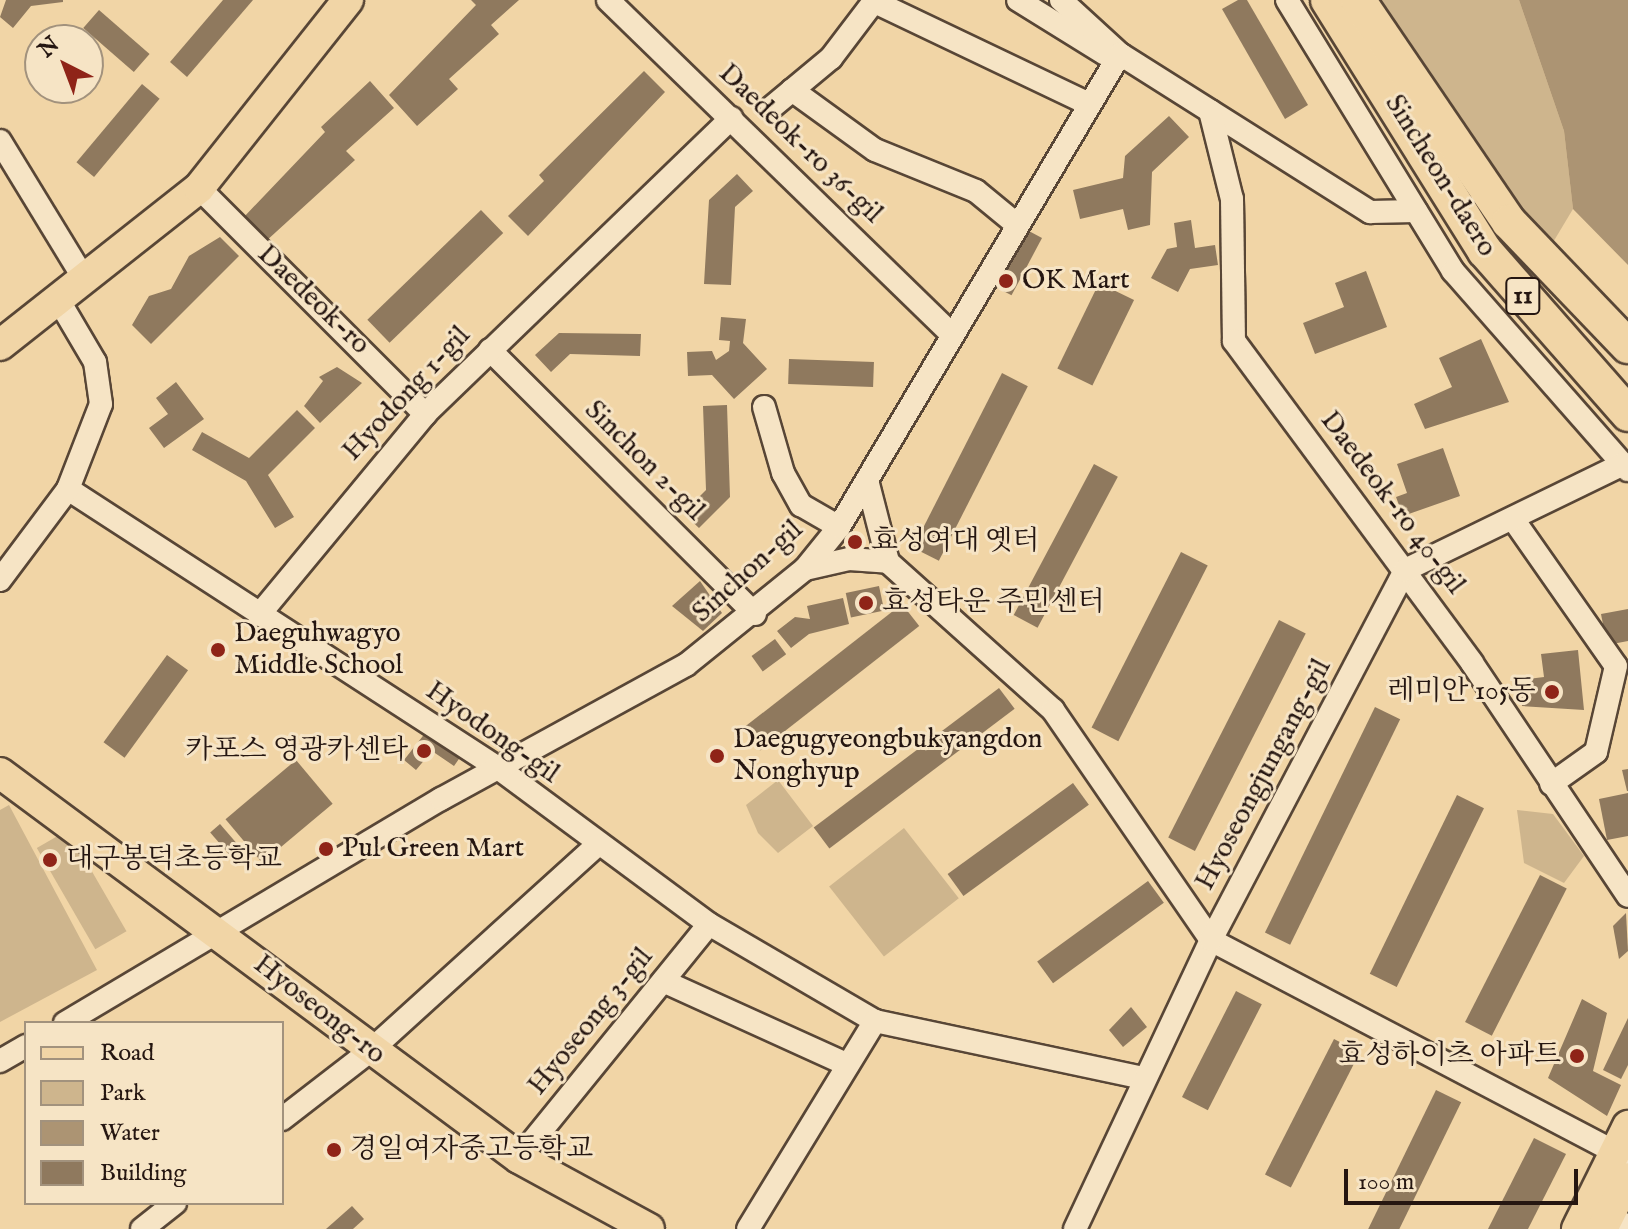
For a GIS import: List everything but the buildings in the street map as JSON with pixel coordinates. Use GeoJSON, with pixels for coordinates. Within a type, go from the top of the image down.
{"type":"FeatureCollection","features":[{"type":"Feature","properties":{"kind":"highway"},"geometry":{"type":"LineString","coordinates":[[1333,2],[1384,115],[1485,251]]}},
{"type":"Feature","properties":{"kind":"highway","name":"Sincheon-daero"},"geometry":{"type":"LineString","coordinates":[[1333,2],[1485,251],[1628,414]]}},
{"type":"Feature","properties":{"kind":"highway","name":"Sincheon-daero"},"geometry":{"type":"LineString","coordinates":[[1333,2],[1509,222],[1628,346]]}},
{"type":"Feature","properties":{"kind":"highway"},"geometry":{"type":"LineString","coordinates":[[1435,166],[1628,390]]}},
{"type":"Feature","properties":{"kind":"highway"},"geometry":{"type":"LineString","coordinates":[[1509,222],[1628,369]]}},
{"type":"Feature","properties":{"kind":"main road"},"geometry":{"type":"LineString","coordinates":[[3,335],[59,301],[199,188],[348,0]]}},
{"type":"Feature","properties":{"kind":"main road","name":"Hyoseong-ro"},"geometry":{"type":"LineString","coordinates":[[0,773],[218,932],[370,1051],[519,1158],[649,1229]]}},
{"type":"Feature","properties":{"kind":"main road"},"geometry":{"type":"LineString","coordinates":[[1613,1224],[1625,1154]]}},
{"type":"Feature","properties":{"kind":"main road"},"geometry":{"type":"LineString","coordinates":[[1577,1229],[1625,1154]]}},
{"type":"Feature","properties":{"kind":"street","name":"Daedeok-ro 36-gil"},"geometry":{"type":"LineString","coordinates":[[608,0],[949,332]]}},
{"type":"Feature","properties":{"kind":"street"},"geometry":{"type":"LineString","coordinates":[[1018,0],[1210,111],[1370,212],[1416,211]]}},
{"type":"Feature","properties":{"kind":"street"},"geometry":{"type":"LineString","coordinates":[[1061,0],[1118,57]]}},
{"type":"Feature","properties":{"kind":"street"},"geometry":{"type":"LineString","coordinates":[[1287,0],[1453,271],[1626,467],[1405,570]]}},
{"type":"Feature","properties":{"kind":"street"},"geometry":{"type":"LineString","coordinates":[[772,107],[831,58],[875,1],[1089,104]]}},
{"type":"Feature","properties":{"kind":"street","name":"Sinchon-gil"},"geometry":{"type":"LineString","coordinates":[[68,1021],[498,768],[686,665],[755,614],[805,569],[839,527],[949,332],[1118,57]]}},
{"type":"Feature","properties":{"kind":"street"},"geometry":{"type":"LineString","coordinates":[[792,90],[875,150],[976,191],[1016,224]]}},
{"type":"Feature","properties":{"kind":"street","name":"Daedeok-ro 40-gil"},"geometry":{"type":"LineString","coordinates":[[1210,111],[1232,199],[1234,341],[1405,570],[1551,784],[1624,884]]}},
{"type":"Feature","properties":{"kind":"street","name":"Hyodong 1-gil"},"geometry":{"type":"LineString","coordinates":[[259,615],[425,414],[612,226],[731,118]]}},
{"type":"Feature","properties":{"kind":"street"},"geometry":{"type":"LineString","coordinates":[[0,141],[85,280]]}},
{"type":"Feature","properties":{"kind":"street","name":"Daedeok-ro"},"geometry":{"type":"LineString","coordinates":[[199,188],[425,414]]}},
{"type":"Feature","properties":{"kind":"street"},"geometry":{"type":"LineString","coordinates":[[0,580],[68,489],[101,404],[95,362],[59,301]]}},
{"type":"Feature","properties":{"kind":"street","name":"Sinchon 2-gil"},"geometry":{"type":"LineString","coordinates":[[490,350],[755,614]]}},
{"type":"Feature","properties":{"kind":"street"},"geometry":{"type":"LineString","coordinates":[[764,407],[783,473],[801,505],[839,527]]}},
{"type":"Feature","properties":{"kind":"street"},"geometry":{"type":"LineString","coordinates":[[867,480],[888,562],[1053,710],[1211,940],[1625,1154]]}},
{"type":"Feature","properties":{"kind":"street","name":"Hyodong-gil"},"geometry":{"type":"LineString","coordinates":[[68,489],[498,768],[595,847],[709,924],[875,1021],[1143,1078]]}},
{"type":"Feature","properties":{"kind":"street"},"geometry":{"type":"LineString","coordinates":[[839,527],[865,517],[879,525]]}},
{"type":"Feature","properties":{"kind":"street"},"geometry":{"type":"LineString","coordinates":[[1513,519],[1616,666],[1596,752],[1551,784]]}},
{"type":"Feature","properties":{"kind":"street"},"geometry":{"type":"LineString","coordinates":[[839,527],[839,549],[849,559]]}},
{"type":"Feature","properties":{"kind":"street"},"geometry":{"type":"LineString","coordinates":[[805,569],[849,559],[888,562]]}},
{"type":"Feature","properties":{"kind":"street","name":"Hyoseongjungang-gil"},"geometry":{"type":"LineString","coordinates":[[1075,1229],[1143,1078],[1211,940],[1405,570]]}},
{"type":"Feature","properties":{"kind":"street"},"geometry":{"type":"LineString","coordinates":[[284,1117],[370,1051],[595,847]]}},
{"type":"Feature","properties":{"kind":"street","name":"Hyoseong 3-gil"},"geometry":{"type":"LineString","coordinates":[[519,1158],[709,924]]}},
{"type":"Feature","properties":{"kind":"street"},"geometry":{"type":"LineString","coordinates":[[663,981],[848,1065]]}},
{"type":"Feature","properties":{"kind":"street"},"geometry":{"type":"LineString","coordinates":[[748,1229],[875,1021]]}},
{"type":"Feature","properties":{"kind":"street"},"geometry":{"type":"LineString","coordinates":[[0,1061],[24,1047]]}},
{"type":"Feature","properties":{"kind":"street"},"geometry":{"type":"LineString","coordinates":[[142,1229],[172,1205]]}},
{"type":"Feature","properties":{"kind":"green space"},"geometry":{"type":"Polygon","coordinates":[[[1379,0],[1519,0],[1564,131],[1573,209],[1546,254],[1379,0]]]}},
{"type":"Feature","properties":{"kind":"green space"},"geometry":{"type":"Polygon","coordinates":[[[778,780],[813,826],[778,853],[758,833],[746,805],[778,780]]]}},
{"type":"Feature","properties":{"kind":"green space"},"geometry":{"type":"Polygon","coordinates":[[[9,805],[97,970],[0,1022],[0,810],[9,805]]]}},
{"type":"Feature","properties":{"kind":"green space"},"geometry":{"type":"Polygon","coordinates":[[[1517,810],[1553,814],[1584,856],[1564,883],[1524,863],[1517,810]]]}},
{"type":"Feature","properties":{"kind":"green space"},"geometry":{"type":"Polygon","coordinates":[[[904,828],[959,898],[884,957],[829,886],[904,828]]]}},
{"type":"Feature","properties":{"kind":"green space"},"geometry":{"type":"Polygon","coordinates":[[[68,830],[126,931],[95,949],[37,848],[68,830]]]}},
{"type":"Feature","properties":{"kind":"water"},"geometry":{"type":"Polygon","coordinates":[[[1519,0],[1628,0],[1628,265],[1573,209],[1564,131],[1519,0]]]}},
{"type":"Feature","properties":{"kind":"place","name":"OK Mart"},"geometry":{"type":"Point","coordinates":[1006,281]}},
{"type":"Feature","properties":{"kind":"place","name":"효성여대 옛터"},"geometry":{"type":"Point","coordinates":[855,542]}},
{"type":"Feature","properties":{"kind":"place","name":"효성타운 주민센터"},"geometry":{"type":"Point","coordinates":[866,603]}},
{"type":"Feature","properties":{"kind":"place","name":"Daeguhwagyo Middle School"},"geometry":{"type":"Point","coordinates":[218,650]}},
{"type":"Feature","properties":{"kind":"place","name":"레미안 105동"},"geometry":{"type":"Point","coordinates":[1552,692]}},
{"type":"Feature","properties":{"kind":"place","name":"카포스 영광카센타"},"geometry":{"type":"Point","coordinates":[424,751]}},
{"type":"Feature","properties":{"kind":"place","name":"Daegugyeongbukyangdon Nonghyup"},"geometry":{"type":"Point","coordinates":[717,756]}},
{"type":"Feature","properties":{"kind":"place","name":"Pul Green Mart"},"geometry":{"type":"Point","coordinates":[326,849]}},
{"type":"Feature","properties":{"kind":"place","name":"대구봉덕초등학교"},"geometry":{"type":"Point","coordinates":[50,860]}},
{"type":"Feature","properties":{"kind":"place","name":"효성하이츠 아파트"},"geometry":{"type":"Point","coordinates":[1577,1056]}},
{"type":"Feature","properties":{"kind":"place","name":"경일여자중고등학교"},"geometry":{"type":"Point","coordinates":[334,1150]}}]}
